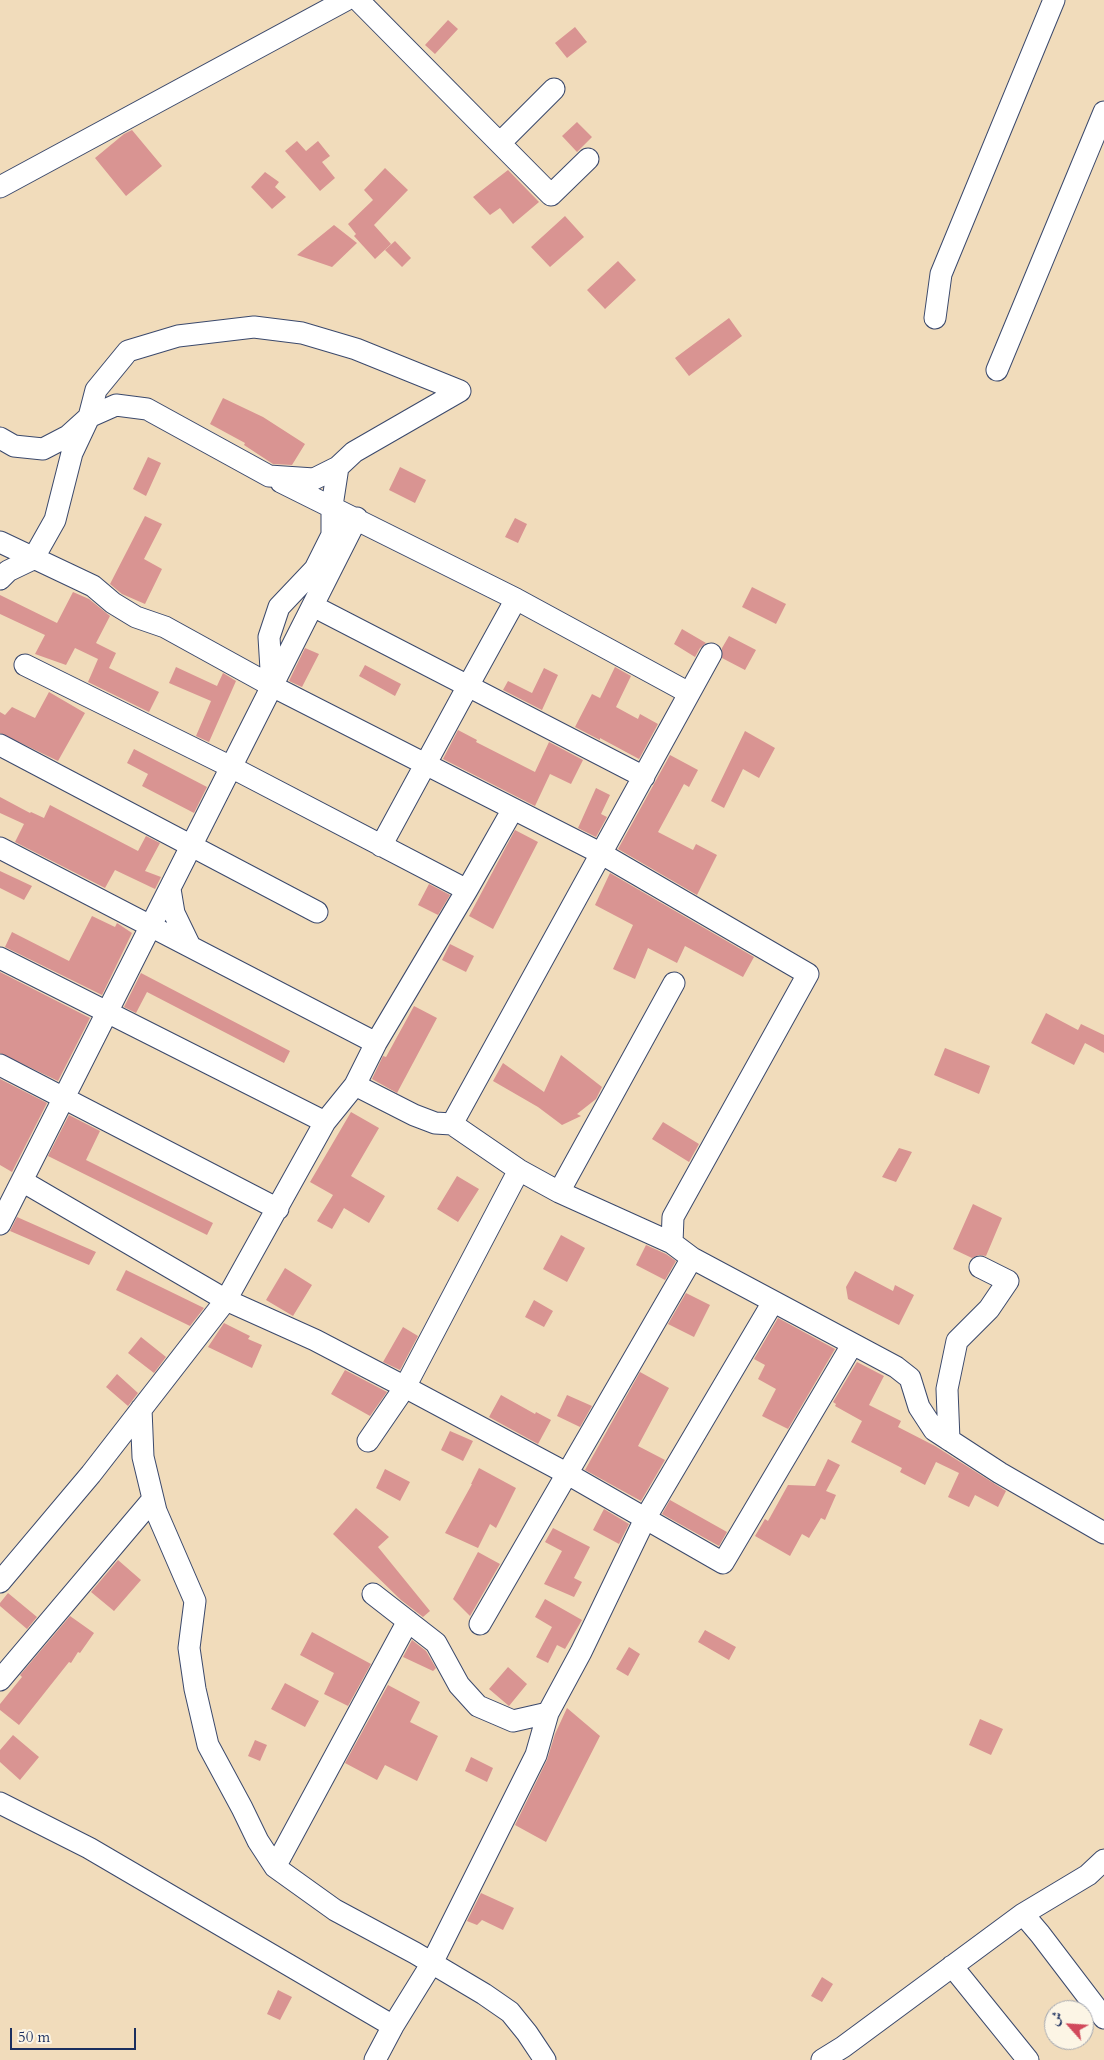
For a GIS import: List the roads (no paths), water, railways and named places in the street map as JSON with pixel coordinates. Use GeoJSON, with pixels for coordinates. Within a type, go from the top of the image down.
{"type":"FeatureCollection","features":[{"type":"Feature","properties":{"kind":"street"},"geometry":{"type":"LineString","coordinates":[[0,186],[346,0]]}},
{"type":"Feature","properties":{"kind":"street"},"geometry":{"type":"LineString","coordinates":[[358,0],[552,195],[588,159]]}},
{"type":"Feature","properties":{"kind":"street"},"geometry":{"type":"LineString","coordinates":[[935,318],[941,274],[1054,0]]}},
{"type":"Feature","properties":{"kind":"street"},"geometry":{"type":"LineString","coordinates":[[500,143],[554,89]]}},
{"type":"Feature","properties":{"kind":"street"},"geometry":{"type":"LineString","coordinates":[[997,370],[1104,112]]}},
{"type":"Feature","properties":{"kind":"street"},"geometry":{"type":"LineString","coordinates":[[0,579],[8,570],[33,559],[55,520],[72,453],[89,417],[96,390],[128,351],[178,336],[254,327],[302,333],[356,349],[460,391],[354,452],[338,467],[314,479],[269,476]]}},
{"type":"Feature","properties":{"kind":"street"},"geometry":{"type":"LineString","coordinates":[[5,447],[43,449],[68,436],[89,417],[116,405],[148,409],[269,476],[357,518],[516,599],[689,693]]}},
{"type":"Feature","properties":{"kind":"street"},"geometry":{"type":"LineString","coordinates":[[272,686],[269,637],[279,607],[315,570],[332,535],[332,506],[338,467]]}},
{"type":"Feature","properties":{"kind":"street"},"geometry":{"type":"LineString","coordinates":[[0,1224],[357,518]]}},
{"type":"Feature","properties":{"kind":"street"},"geometry":{"type":"LineString","coordinates":[[0,542],[93,586],[113,603],[136,617],[165,627],[272,686],[602,854],[808,974],[673,1217],[672,1243]]}},
{"type":"Feature","properties":{"kind":"street"},"geometry":{"type":"LineString","coordinates":[[381,846],[516,599]]}},
{"type":"Feature","properties":{"kind":"street"},"geometry":{"type":"LineString","coordinates":[[313,606],[644,777]]}},
{"type":"Feature","properties":{"kind":"street"},"geometry":{"type":"LineString","coordinates":[[452,1124],[711,654]]}},
{"type":"Feature","properties":{"kind":"street"},"geometry":{"type":"LineString","coordinates":[[25,665],[231,767],[467,890]]}},
{"type":"Feature","properties":{"kind":"street"},"geometry":{"type":"LineString","coordinates":[[0,744],[317,912]]}},
{"type":"Feature","properties":{"kind":"street"},"geometry":{"type":"LineString","coordinates":[[0,1582],[91,1474],[226,1300],[325,1122],[354,1085],[376,1042],[513,809]]}},
{"type":"Feature","properties":{"kind":"street"},"geometry":{"type":"LineString","coordinates":[[0,848],[376,1042]]}},
{"type":"Feature","properties":{"kind":"street"},"geometry":{"type":"LineString","coordinates":[[170,889],[174,913],[189,944]]}},
{"type":"Feature","properties":{"kind":"street"},"geometry":{"type":"LineString","coordinates":[[0,958],[325,1122]]}},
{"type":"Feature","properties":{"kind":"street"},"geometry":{"type":"LineString","coordinates":[[559,1192],[674,983]]}},
{"type":"Feature","properties":{"kind":"street"},"geometry":{"type":"LineString","coordinates":[[0,1065],[278,1209]]}},
{"type":"Feature","properties":{"kind":"street"},"geometry":{"type":"LineString","coordinates":[[354,1085],[414,1115],[435,1123],[452,1124],[519,1170],[559,1192],[672,1243],[692,1258],[896,1367],[910,1378],[918,1407],[934,1430],[1000,1473],[1104,1533]]}},
{"type":"Feature","properties":{"kind":"street"},"geometry":{"type":"LineString","coordinates":[[368,1441],[405,1387],[519,1170]]}},
{"type":"Feature","properties":{"kind":"street"},"geometry":{"type":"LineString","coordinates":[[22,1181],[226,1300],[315,1340],[405,1387],[646,1517],[723,1563],[852,1345]]}},
{"type":"Feature","properties":{"kind":"street"},"geometry":{"type":"LineString","coordinates":[[480,1624],[692,1258]]}},
{"type":"Feature","properties":{"kind":"street"},"geometry":{"type":"LineString","coordinates":[[949,1440],[947,1389],[957,1341],[989,1309],[1008,1281],[980,1267]]}},
{"type":"Feature","properties":{"kind":"street"},"geometry":{"type":"LineString","coordinates":[[375,2060],[393,2026],[432,1963],[536,1755],[548,1713],[581,1652],[646,1517],[773,1302]]}},
{"type":"Feature","properties":{"kind":"street"},"geometry":{"type":"LineString","coordinates":[[140,1409],[143,1457],[156,1511],[195,1601],[189,1648],[195,1689],[208,1745],[258,1841],[274,1867],[335,1910],[432,1963],[510,2012],[545,2060]]}},
{"type":"Feature","properties":{"kind":"street"},"geometry":{"type":"LineString","coordinates":[[0,1680],[153,1499]]}},
{"type":"Feature","properties":{"kind":"street"},"geometry":{"type":"LineString","coordinates":[[373,1594],[436,1643],[459,1685],[478,1706],[513,1721],[548,1713]]}},
{"type":"Feature","properties":{"kind":"street"},"geometry":{"type":"LineString","coordinates":[[274,1867],[408,1621]]}},
{"type":"Feature","properties":{"kind":"street"},"geometry":{"type":"LineString","coordinates":[[0,1804],[89,1848],[393,2026]]}},
{"type":"Feature","properties":{"kind":"street"},"geometry":{"type":"LineString","coordinates":[[822,2060],[1023,1914],[1088,1875],[1104,1860]]}},
{"type":"Feature","properties":{"kind":"street"},"geometry":{"type":"LineString","coordinates":[[1023,1914],[1104,2018]]}},
{"type":"Feature","properties":{"kind":"street"},"geometry":{"type":"LineString","coordinates":[[952,1966],[1028,2060]]}}]}
